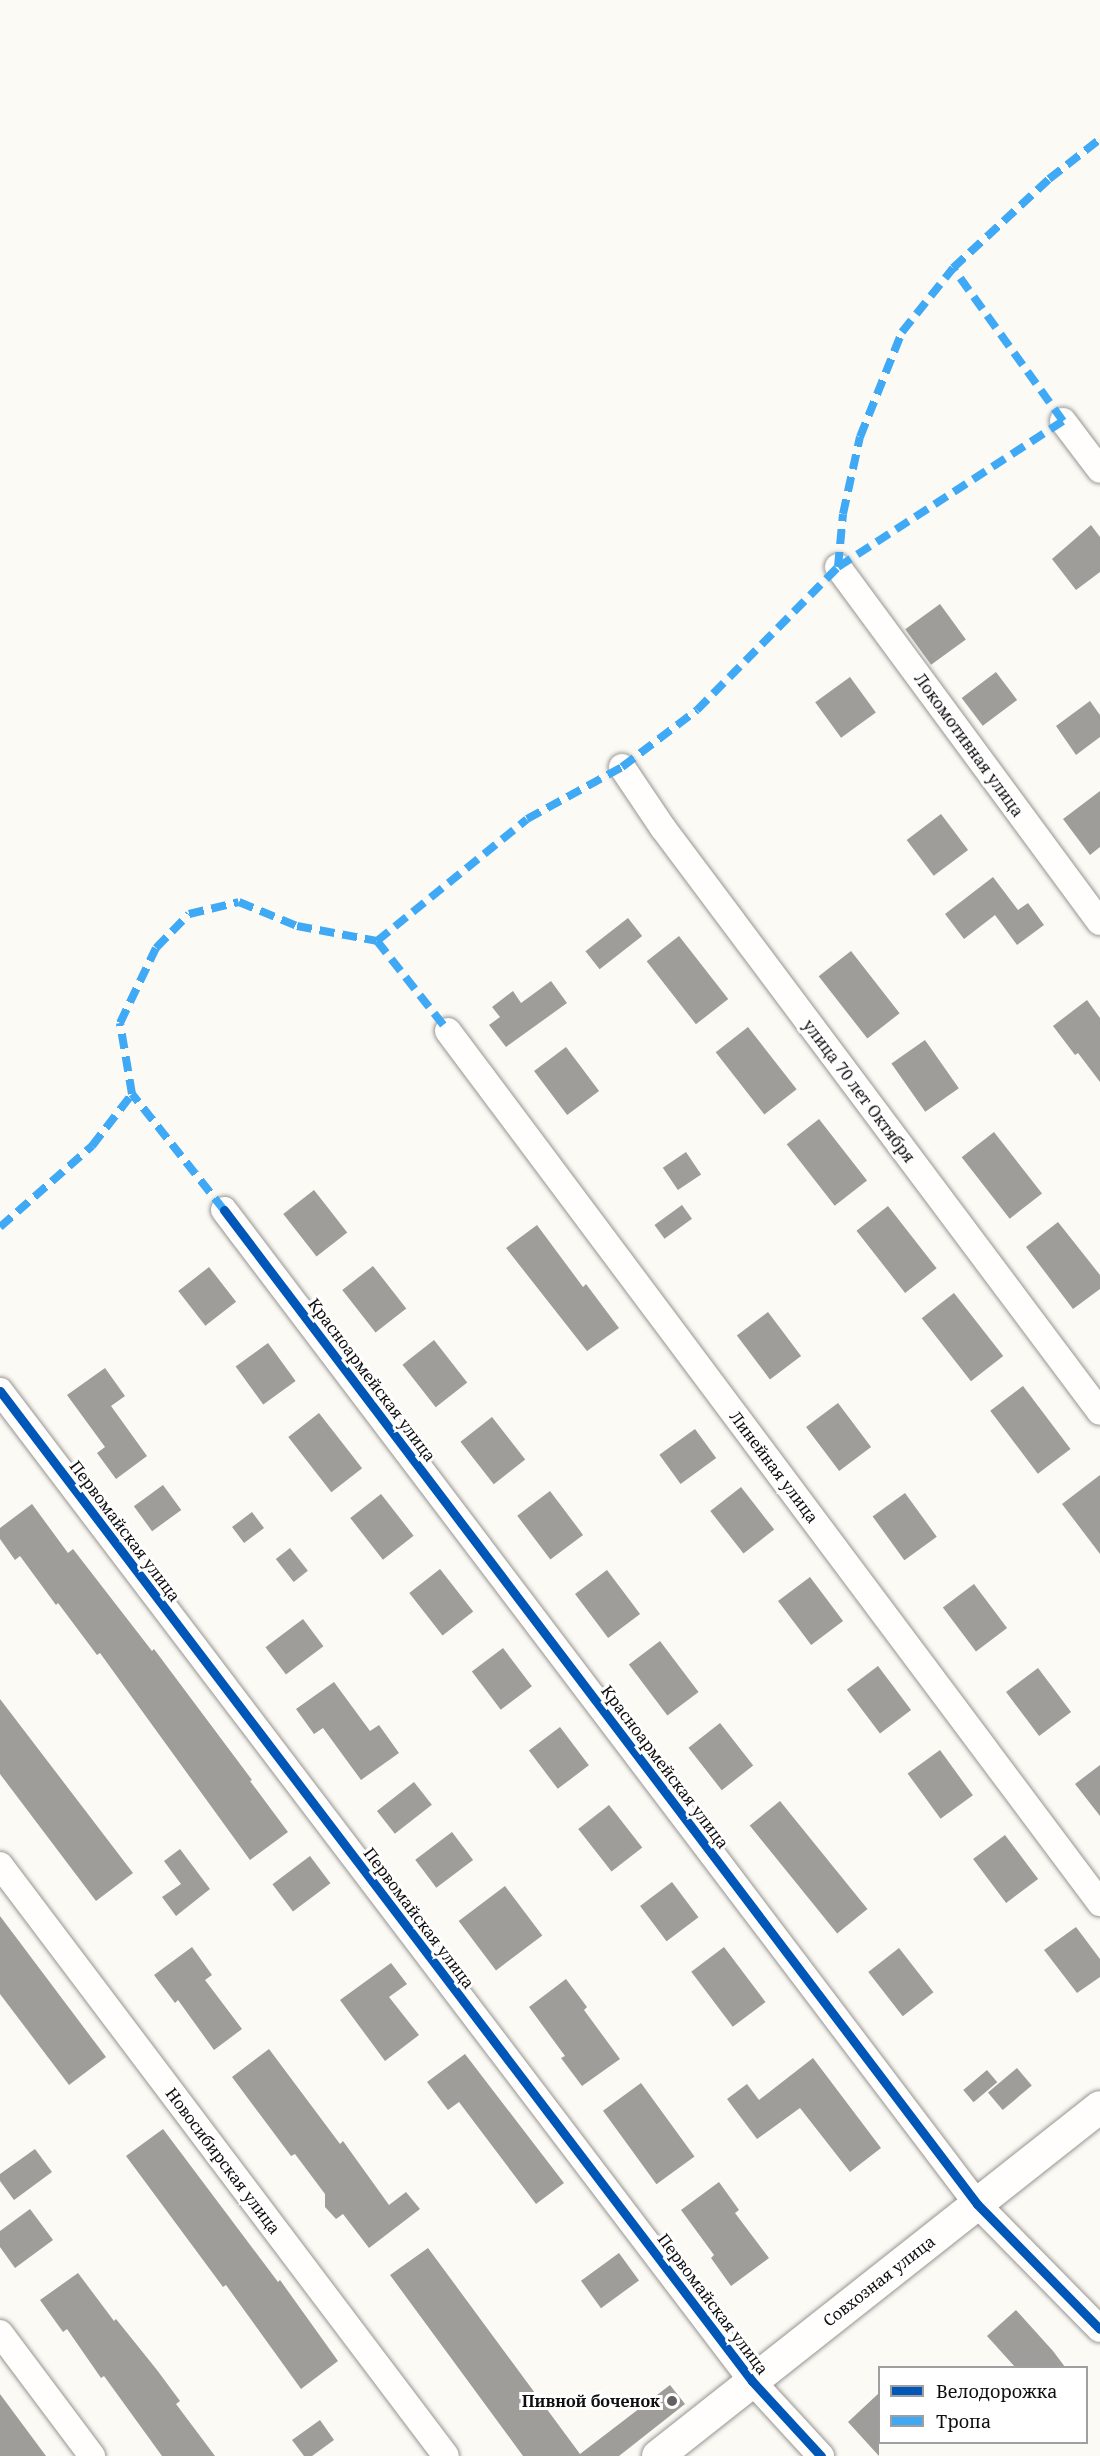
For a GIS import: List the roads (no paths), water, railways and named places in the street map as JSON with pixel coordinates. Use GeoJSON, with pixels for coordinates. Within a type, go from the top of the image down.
{"type":"FeatureCollection","features":[{"type":"Feature","properties":{"kind":"street"},"geometry":{"type":"LineString","coordinates":[[1063,421],[1100,470]]}},
{"type":"Feature","properties":{"kind":"street","name":"Локомотивная улица"},"geometry":{"type":"LineString","coordinates":[[838,567],[1100,922]]}},
{"type":"Feature","properties":{"kind":"street","name":"улица 70 лет Октября"},"geometry":{"type":"LineString","coordinates":[[622,767],[663,828],[1100,1412]]}},
{"type":"Feature","properties":{"kind":"street","name":"Линейная улица"},"geometry":{"type":"LineString","coordinates":[[448,1031],[1100,1903]]}},
{"type":"Feature","properties":{"kind":"street","name":"Красноармейская улица"},"geometry":{"type":"LineString","coordinates":[[224,1210],[977,2204],[1100,2329]]}},
{"type":"Feature","properties":{"kind":"street","name":"Первомайская улица"},"geometry":{"type":"LineString","coordinates":[[0,1391],[752,2381],[821,2456]]}},
{"type":"Feature","properties":{"kind":"street","name":"Новосибирская улица"},"geometry":{"type":"LineString","coordinates":[[0,1865],[446,2456]]}},
{"type":"Feature","properties":{"kind":"street","name":"Совхозная улица"},"geometry":{"type":"LineString","coordinates":[[658,2456],[1100,2107]]}},
{"type":"Feature","properties":{"kind":"street"},"geometry":{"type":"LineString","coordinates":[[0,2333],[92,2456]]}},
{"type":"Feature","properties":{"kind":"place","name":"Пивной боченок"},"geometry":{"type":"Point","coordinates":[672,2401]}}]}
